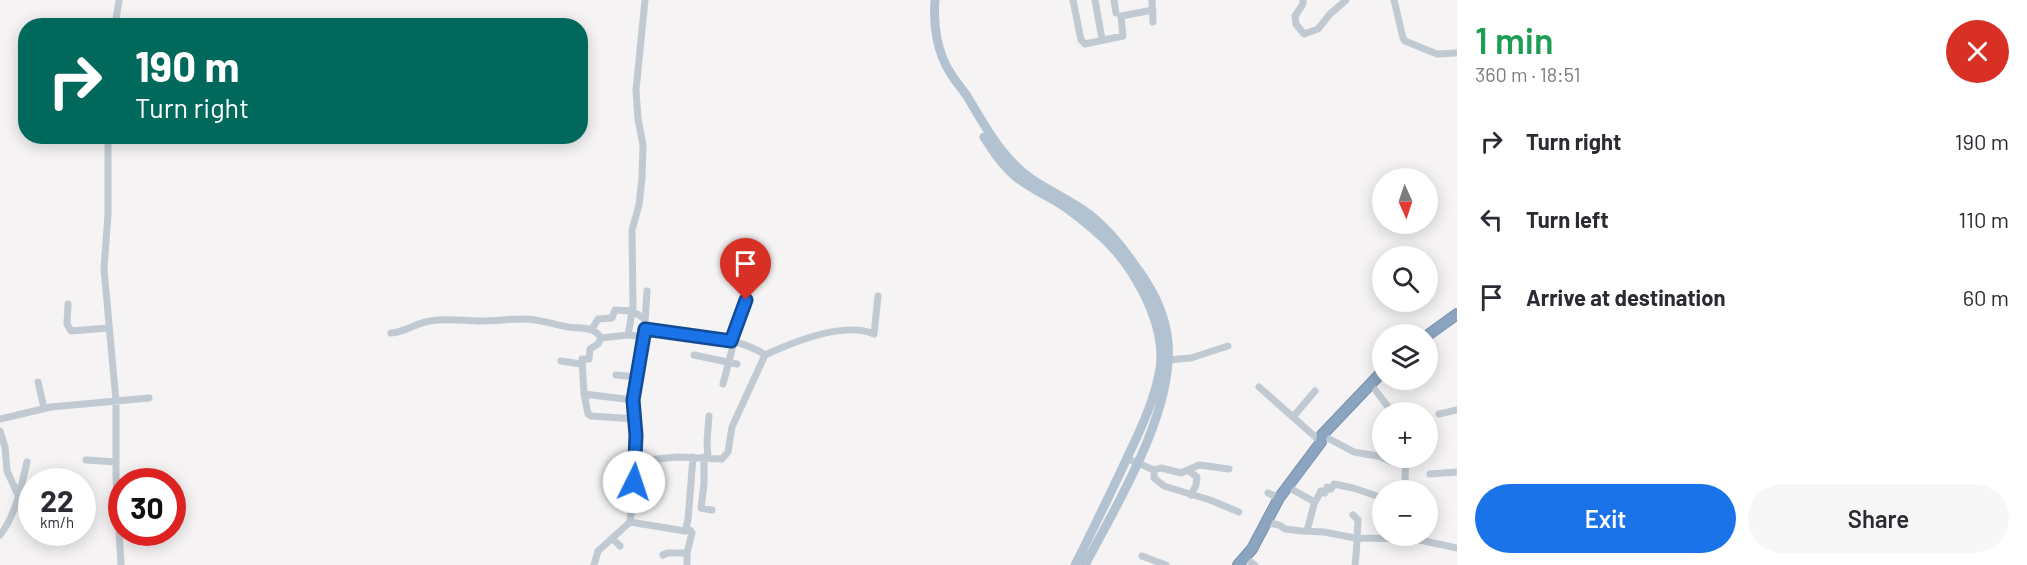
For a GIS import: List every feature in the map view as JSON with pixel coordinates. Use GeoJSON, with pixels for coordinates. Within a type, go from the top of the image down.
{"type":"FeatureCollection","features":[{"type":"Feature","properties":{"kind":"highway"},"geometry":{"type":"LineString","coordinates":[[1438,328],[1457,314]]}},
{"type":"Feature","properties":{"kind":"highway"},"geometry":{"type":"LineString","coordinates":[[1242,562],[1265,522],[1274,496],[1288,487],[1322,439],[1370,383]]}},
{"type":"Feature","properties":{"kind":"main road"},"geometry":{"type":"LineString","coordinates":[[930,0],[933,41],[940,66],[994,154],[1015,177],[1065,207],[1097,232],[1134,276],[1151,311],[1160,338],[1160,369],[1153,396],[1128,459],[1075,565]]}},
{"type":"Feature","properties":{"kind":"main road"},"geometry":{"type":"LineString","coordinates":[[935,0],[935,21],[944,62],[990,136],[1016,166],[1031,179],[1088,214],[1117,240],[1147,281],[1158,302],[1166,331],[1168,360],[1159,405],[1137,464],[1085,565]]}},
{"type":"Feature","properties":{"kind":"street"},"geometry":{"type":"LineString","coordinates":[[116,18],[119,0]]}},
{"type":"Feature","properties":{"kind":"street"},"geometry":{"type":"LineString","coordinates":[[628,335],[632,310],[634,260],[632,230],[639,205],[643,145],[636,90],[645,0]]}},
{"type":"Feature","properties":{"kind":"street"},"geometry":{"type":"LineString","coordinates":[[1073,0],[1082,43],[1085,44],[1123,36],[1121,16],[1153,10]]}},
{"type":"Feature","properties":{"kind":"street"},"geometry":{"type":"LineString","coordinates":[[1095,0],[1102,39]]}},
{"type":"Feature","properties":{"kind":"street"},"geometry":{"type":"LineString","coordinates":[[1114,0],[1116,13]]}},
{"type":"Feature","properties":{"kind":"street"},"geometry":{"type":"LineString","coordinates":[[1152,0],[1153,22]]}},
{"type":"Feature","properties":{"kind":"street"},"geometry":{"type":"LineString","coordinates":[[1303,0],[1295,16],[1296,24],[1304,34],[1318,29],[1346,0]]}},
{"type":"Feature","properties":{"kind":"street"},"geometry":{"type":"LineString","coordinates":[[1394,0],[1405,41],[1437,54],[1457,53]]}},
{"type":"Feature","properties":{"kind":"street"},"geometry":{"type":"LineString","coordinates":[[108,144],[108,214],[104,269],[116,401],[116,462],[121,565]]}},
{"type":"Feature","properties":{"kind":"street"},"geometry":{"type":"LineString","coordinates":[[594,565],[598,551],[630,522],[637,461],[633,400],[644,333],[647,291]]}},
{"type":"Feature","properties":{"kind":"street"},"geometry":{"type":"LineString","coordinates":[[637,461],[693,457],[722,459],[728,452],[732,427],[765,355],[815,335],[857,329],[874,334],[878,296]]}},
{"type":"Feature","properties":{"kind":"street"},"geometry":{"type":"LineString","coordinates":[[723,384],[732,342],[746,300]]}},
{"type":"Feature","properties":{"kind":"street"},"geometry":{"type":"LineString","coordinates":[[68,304],[67,324],[71,331],[108,328]]}},
{"type":"Feature","properties":{"kind":"street"},"geometry":{"type":"LineString","coordinates":[[592,330],[598,319],[612,318],[615,310],[632,310],[645,319]]}},
{"type":"Feature","properties":{"kind":"street"},"geometry":{"type":"LineString","coordinates":[[391,333],[399,333],[417,324],[446,320],[522,319],[544,320],[592,330],[602,338]]}},
{"type":"Feature","properties":{"kind":"street"},"geometry":{"type":"LineString","coordinates":[[581,364],[582,359],[590,359],[590,349],[602,338],[644,333],[732,342],[757,349],[765,355]]}},
{"type":"Feature","properties":{"kind":"street"},"geometry":{"type":"LineString","coordinates":[[1168,360],[1191,358],[1228,346]]}},
{"type":"Feature","properties":{"kind":"street"},"geometry":{"type":"LineString","coordinates":[[694,355],[737,364]]}},
{"type":"Feature","properties":{"kind":"street"},"geometry":{"type":"LineString","coordinates":[[561,361],[581,364]]}},
{"type":"Feature","properties":{"kind":"street"},"geometry":{"type":"LineString","coordinates":[[581,364],[584,368],[584,394],[589,415],[636,419]]}},
{"type":"Feature","properties":{"kind":"street"},"geometry":{"type":"LineString","coordinates":[[616,375],[637,377]]}},
{"type":"Feature","properties":{"kind":"street"},"geometry":{"type":"LineString","coordinates":[[38,382],[44,408]]}},
{"type":"Feature","properties":{"kind":"street"},"geometry":{"type":"LineString","coordinates":[[1370,383],[1384,402]]}},
{"type":"Feature","properties":{"kind":"street"},"geometry":{"type":"LineString","coordinates":[[1259,387],[1322,439],[1354,452],[1372,455]]}},
{"type":"Feature","properties":{"kind":"street"},"geometry":{"type":"LineString","coordinates":[[1293,417],[1315,390]]}},
{"type":"Feature","properties":{"kind":"street"},"geometry":{"type":"LineString","coordinates":[[584,394],[633,400]]}},
{"type":"Feature","properties":{"kind":"street"},"geometry":{"type":"LineString","coordinates":[[0,419],[44,408],[149,398]]}},
{"type":"Feature","properties":{"kind":"street"},"geometry":{"type":"LineString","coordinates":[[1439,414],[1457,410]]}},
{"type":"Feature","properties":{"kind":"street"},"geometry":{"type":"LineString","coordinates":[[709,416],[701,508],[712,510]]}},
{"type":"Feature","properties":{"kind":"street"},"geometry":{"type":"LineString","coordinates":[[0,431],[5,447],[6,471],[18,495],[13,515],[1,532]]}},
{"type":"Feature","properties":{"kind":"street"},"geometry":{"type":"LineString","coordinates":[[685,531],[688,520],[693,457]]}},
{"type":"Feature","properties":{"kind":"street"},"geometry":{"type":"LineString","coordinates":[[1128,459],[1154,470],[1157,467],[1181,473],[1199,465],[1229,469]]}},
{"type":"Feature","properties":{"kind":"street"},"geometry":{"type":"LineString","coordinates":[[86,460],[116,462]]}},
{"type":"Feature","properties":{"kind":"street"},"geometry":{"type":"LineString","coordinates":[[25,468],[27,462]]}},
{"type":"Feature","properties":{"kind":"street"},"geometry":{"type":"LineString","coordinates":[[1154,470],[1154,478],[1164,486],[1239,512]]}},
{"type":"Feature","properties":{"kind":"street"},"geometry":{"type":"LineString","coordinates":[[1189,471],[1197,477],[1191,495]]}},
{"type":"Feature","properties":{"kind":"street"},"geometry":{"type":"LineString","coordinates":[[1430,474],[1457,472]]}},
{"type":"Feature","properties":{"kind":"street"},"geometry":{"type":"LineString","coordinates":[[1307,531],[1314,504],[1321,491],[1325,493],[1327,487],[1331,489],[1334,484],[1372,494]]}},
{"type":"Feature","properties":{"kind":"street"},"geometry":{"type":"LineString","coordinates":[[1288,487],[1311,500]]}},
{"type":"Feature","properties":{"kind":"street"},"geometry":{"type":"LineString","coordinates":[[1353,515],[1358,520],[1355,565]]}},
{"type":"Feature","properties":{"kind":"street"},"geometry":{"type":"LineString","coordinates":[[630,522],[690,530],[692,533],[687,553],[687,565]]}},
{"type":"Feature","properties":{"kind":"street"},"geometry":{"type":"LineString","coordinates":[[1265,522],[1285,529],[1355,538],[1372,538]]}},
{"type":"Feature","properties":{"kind":"street"},"geometry":{"type":"LineString","coordinates":[[612,538],[620,546]]}},
{"type":"Feature","properties":{"kind":"street"},"geometry":{"type":"LineString","coordinates":[[1438,543],[1457,548]]}},
{"type":"Feature","properties":{"kind":"street"},"geometry":{"type":"LineString","coordinates":[[663,555],[687,553]]}},
{"type":"Feature","properties":{"kind":"street"},"geometry":{"type":"LineString","coordinates":[[1142,556],[1166,565]]}},
{"type":"Feature","properties":{"kind":"street"},"geometry":{"type":"LineString","coordinates":[[1242,562],[1255,565]]}},
{"type":"Feature","properties":{"kind":"route"},"geometry":{"type":"LineString","coordinates":[[634,482],[637,461],[633,400],[645,329],[731,341],[746,300]]}}]}
